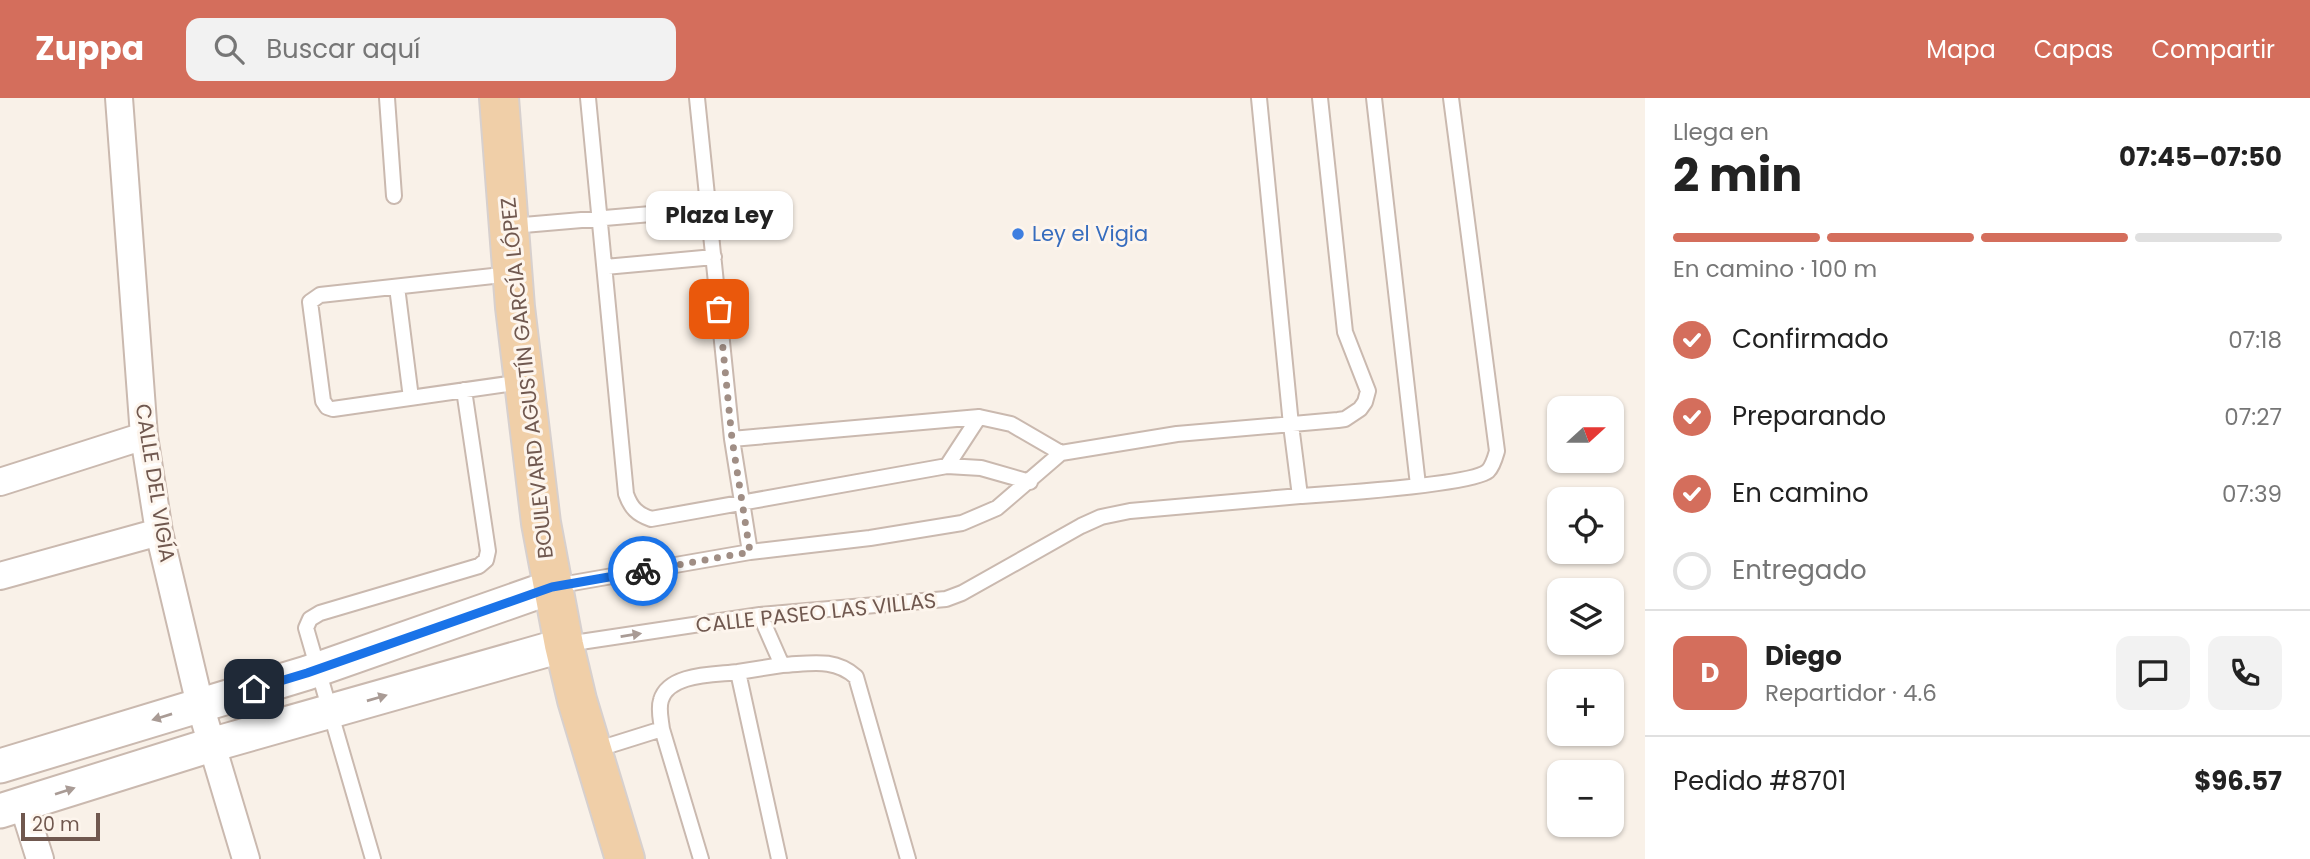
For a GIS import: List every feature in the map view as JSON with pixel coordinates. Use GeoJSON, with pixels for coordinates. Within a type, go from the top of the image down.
{"type":"FeatureCollection","features":[{"type":"Feature","properties":{"kind":"main road","name":"BOULEVARD AGUSTÍN GARCÍA LÓPEZ"},"geometry":{"type":"LineString","coordinates":[[499,98],[512,273],[541,523],[577,700],[625,859]]}},
{"type":"Feature","properties":{"kind":"street","name":"CALLE DEL VIGÍA"},"geometry":{"type":"LineString","coordinates":[[119,98],[144,436],[159,532],[200,705],[246,859]]}},
{"type":"Feature","properties":{"kind":"street"},"geometry":{"type":"LineString","coordinates":[[0,482],[144,436]]}},
{"type":"Feature","properties":{"kind":"street"},"geometry":{"type":"LineString","coordinates":[[0,576],[159,532]]}},
{"type":"Feature","properties":{"kind":"street"},"geometry":{"type":"LineString","coordinates":[[0,766],[319,669],[552,587]]}},
{"type":"Feature","properties":{"kind":"street"},"geometry":{"type":"LineString","coordinates":[[40,859],[12,808],[211,745],[564,645]]}},
{"type":"Feature","properties":{"kind":"lane"},"geometry":{"type":"LineString","coordinates":[[387,98],[394,196]]}},
{"type":"Feature","properties":{"kind":"lane"},"geometry":{"type":"LineString","coordinates":[[588,98],[626,494],[633,509],[651,519],[947,466],[981,468],[1030,482]]}},
{"type":"Feature","properties":{"kind":"lane"},"geometry":{"type":"LineString","coordinates":[[697,98],[732,439],[750,552]]}},
{"type":"Feature","properties":{"kind":"lane"},"geometry":{"type":"LineString","coordinates":[[1259,98],[1300,496]]}},
{"type":"Feature","properties":{"kind":"lane"},"geometry":{"type":"LineString","coordinates":[[552,587],[750,552],[870,538],[962,523],[997,508],[1061,453],[1177,434],[1345,419],[1360,409],[1368,391],[1345,332],[1320,98]]}},
{"type":"Feature","properties":{"kind":"lane"},"geometry":{"type":"LineString","coordinates":[[1374,98],[1418,485]]}},
{"type":"Feature","properties":{"kind":"lane","name":"CALLE PASEO LAS VILLAS"},"geometry":{"type":"LineString","coordinates":[[564,645],[760,615],[946,599],[962,593],[1081,526],[1101,517],[1130,511],[1418,485],[1461,480],[1487,472],[1497,451],[1451,98]]}},
{"type":"Feature","properties":{"kind":"lane"},"geometry":{"type":"LineString","coordinates":[[508,226],[709,209]]}},
{"type":"Feature","properties":{"kind":"lane"},"geometry":{"type":"LineString","coordinates":[[604,267],[714,257]]}},
{"type":"Feature","properties":{"kind":"lane"},"geometry":{"type":"LineString","coordinates":[[512,273],[320,295],[310,302],[323,401],[332,409],[524,381]]}},
{"type":"Feature","properties":{"kind":"lane"},"geometry":{"type":"LineString","coordinates":[[397,287],[411,398]]}},
{"type":"Feature","properties":{"kind":"lane"},"geometry":{"type":"LineString","coordinates":[[373,859],[306,628],[310,620],[320,613],[479,566],[486,561],[488,551],[464,390]]}},
{"type":"Feature","properties":{"kind":"lane"},"geometry":{"type":"LineString","coordinates":[[732,439],[979,417],[1011,424],[1061,453]]}},
{"type":"Feature","properties":{"kind":"lane"},"geometry":{"type":"LineString","coordinates":[[947,466],[979,417]]}},
{"type":"Feature","properties":{"kind":"lane"},"geometry":{"type":"LineString","coordinates":[[760,615],[782,665]]}},
{"type":"Feature","properties":{"kind":"lane"},"geometry":{"type":"LineString","coordinates":[[701,859],[662,729],[660,703],[664,693],[681,680],[782,665],[836,664],[846,667],[856,677],[908,859]]}},
{"type":"Feature","properties":{"kind":"lane"},"geometry":{"type":"LineString","coordinates":[[738,672],[779,859]]}},
{"type":"Feature","properties":{"kind":"lane"},"geometry":{"type":"LineString","coordinates":[[593,750],[662,729]]}},
{"type":"Feature","properties":{"kind":"way so far"},"geometry":{"type":"LineString","coordinates":[[643,571],[750,552],[732,439],[719,309]]}},
{"type":"Feature","properties":{"kind":"place","name":"Ley el Vigia"},"geometry":{"type":"Point","coordinates":[1018,234]}},
{"type":"Feature","properties":{"kind":"place","name":"Plaza Ley"},"geometry":{"type":"Point","coordinates":[719,309]}},
{"type":"Feature","properties":{"kind":"route"},"geometry":{"type":"LineString","coordinates":[[254,689],[552,587],[643,571]]}}]}
